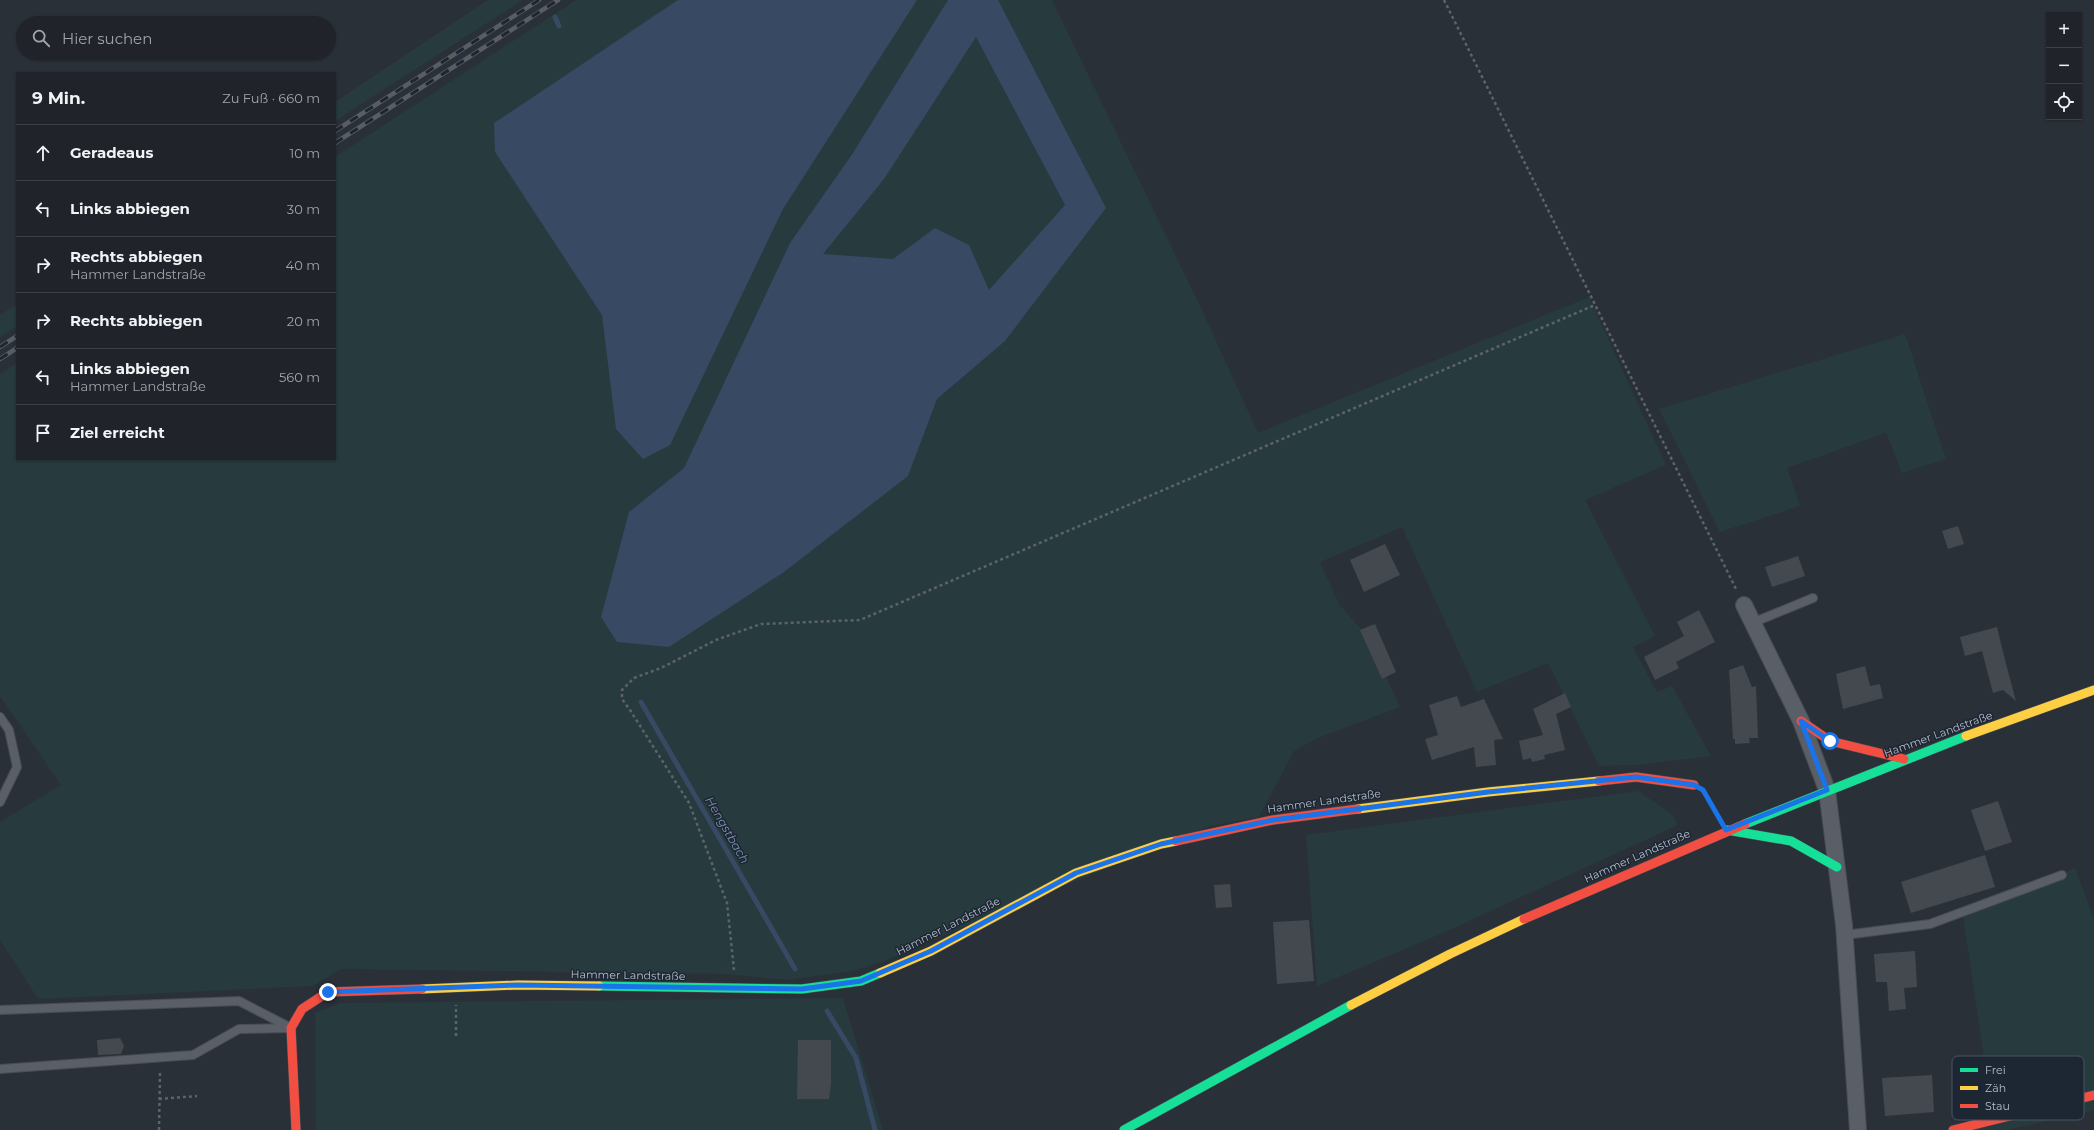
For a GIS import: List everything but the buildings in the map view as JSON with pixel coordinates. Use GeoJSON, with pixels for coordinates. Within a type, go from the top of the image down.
{"type":"FeatureCollection","features":[{"type":"Feature","properties":{"kind":"street"},"geometry":{"type":"LineString","coordinates":[[1744,605],[1801,721],[1827,790],[1845,935],[1858,1130]]}},
{"type":"Feature","properties":{"kind":"street","name":"Hammer Landstraße"},"geometry":{"type":"LineString","coordinates":[[1124,1130],[1312,1025],[1449,955],[1726,830],[1904,759],[2094,690]]}},
{"type":"Feature","properties":{"kind":"street"},"geometry":{"type":"LineString","coordinates":[[1801,721],[1830,741],[1904,759]]}},
{"type":"Feature","properties":{"kind":"street","name":"Hammer Landstraße"},"geometry":{"type":"LineString","coordinates":[[291,1028],[302,1009],[328,992],[518,985],[802,989],[861,981],[931,951],[1076,873],[1161,844],[1273,820],[1488,792],[1636,777],[1694,785]]}},
{"type":"Feature","properties":{"kind":"street"},"geometry":{"type":"LineString","coordinates":[[1726,830],[1791,841],[1836,867]]}},
{"type":"Feature","properties":{"kind":"street"},"geometry":{"type":"LineString","coordinates":[[291,1028],[296,1130]]}},
{"type":"Feature","properties":{"kind":"street"},"geometry":{"type":"LineString","coordinates":[[2084,1097],[2094,1095]]}},
{"type":"Feature","properties":{"kind":"street"},"geometry":{"type":"LineString","coordinates":[[1953,1130],[1993,1120]]}},
{"type":"Feature","properties":{"kind":"lane"},"geometry":{"type":"LineString","coordinates":[[1752,623],[1813,598]]}},
{"type":"Feature","properties":{"kind":"lane"},"geometry":{"type":"LineString","coordinates":[[0,716],[9,730],[17,767],[0,802]]}},
{"type":"Feature","properties":{"kind":"lane"},"geometry":{"type":"LineString","coordinates":[[1845,935],[1930,924],[2062,875]]}},
{"type":"Feature","properties":{"kind":"lane"},"geometry":{"type":"LineString","coordinates":[[0,1010],[240,1001],[291,1028]]}},
{"type":"Feature","properties":{"kind":"lane"},"geometry":{"type":"LineString","coordinates":[[0,1069],[193,1055],[239,1029],[291,1028]]}},
{"type":"Feature","properties":{"kind":"path"},"geometry":{"type":"LineString","coordinates":[[1444,0],[1744,605]]}},
{"type":"Feature","properties":{"kind":"path"},"geometry":{"type":"LineString","coordinates":[[733,988],[734,963],[727,903],[689,803],[622,699],[622,690],[634,678],[661,668],[716,640],[761,624],[860,620],[1595,305]]}},
{"type":"Feature","properties":{"kind":"path"},"geometry":{"type":"LineString","coordinates":[[1694,785],[1703,790],[1726,830]]}},
{"type":"Feature","properties":{"kind":"path"},"geometry":{"type":"LineString","coordinates":[[456,1036],[457,987]]}},
{"type":"Feature","properties":{"kind":"path"},"geometry":{"type":"LineString","coordinates":[[159,1130],[160,1057]]}},
{"type":"Feature","properties":{"kind":"path"},"geometry":{"type":"LineString","coordinates":[[159,1099],[197,1096]]}},
{"type":"Feature","properties":{"kind":"green space"},"geometry":{"type":"Polygon","coordinates":[[[488,0],[523,0],[336,120],[336,101],[488,0]]]}},
{"type":"Feature","properties":{"kind":"green space"},"geometry":{"type":"Polygon","coordinates":[[[576,0],[1052,0],[1201,308],[1258,433],[1589,297],[1666,465],[1585,500],[1655,636],[1633,647],[1657,692],[1672,686],[1711,756],[1636,765],[1599,766],[1548,663],[1477,692],[1402,527],[1320,562],[1339,604],[1367,636],[1400,707],[1318,738],[1294,751],[1259,817],[1210,826],[956,930],[887,960],[853,971],[787,980],[724,974],[341,969],[313,986],[38,999],[0,940],[0,822],[61,785],[0,696],[0,374],[16,364],[16,460],[336,460],[336,156],[576,0]]]}},
{"type":"Feature","properties":{"kind":"green space"},"geometry":{"type":"Polygon","coordinates":[[[16,305],[16,328],[0,337],[0,315],[16,305]]]}},
{"type":"Feature","properties":{"kind":"green space"},"geometry":{"type":"Polygon","coordinates":[[[1905,334],[1946,459],[1902,473],[1886,433],[1787,468],[1800,506],[1720,532],[1659,409],[1905,334]]]}},
{"type":"Feature","properties":{"kind":"green space"},"geometry":{"type":"Polygon","coordinates":[[[1638,791],[1672,814],[1678,825],[1443,933],[1317,986],[1306,835],[1638,791]]]}},
{"type":"Feature","properties":{"kind":"green space"},"geometry":{"type":"Polygon","coordinates":[[[2075,868],[2094,919],[2094,1091],[2084,1094],[2084,1056],[1984,1056],[1963,916],[2075,868]]]}},
{"type":"Feature","properties":{"kind":"green space"},"geometry":{"type":"Polygon","coordinates":[[[843,998],[883,1130],[316,1130],[315,1013],[340,1003],[843,998]]]}},
{"type":"Feature","properties":{"kind":"green space"},"geometry":{"type":"Polygon","coordinates":[[[2094,1097],[2094,1110],[2084,1112],[2084,1100],[2094,1097]]]}},
{"type":"Feature","properties":{"kind":"green space"},"geometry":{"type":"Polygon","coordinates":[[[2003,1120],[2051,1120],[2008,1130],[1964,1130],[2003,1120]]]}},
{"type":"Feature","properties":{"kind":"water"},"geometry":{"type":"Polygon","coordinates":[[[678,0],[917,0],[783,209],[670,445],[643,459],[616,429],[602,315],[495,152],[494,123],[678,0]]]}},
{"type":"Feature","properties":{"kind":"water"},"geometry":{"type":"Polygon","coordinates":[[[948,0],[998,0],[1106,208],[1005,341],[937,399],[908,476],[784,572],[669,647],[617,642],[601,617],[629,512],[684,468],[790,243],[853,153],[948,0]],[[976,37],[884,179],[823,254],[893,259],[935,228],[969,245],[989,290],[1065,205],[976,37]]]}},
{"type":"Feature","properties":{"kind":"waterway","name":"Hengstbach"},"geometry":{"type":"LineString","coordinates":[[555,17],[559,26]]}},
{"type":"Feature","properties":{"kind":"waterway","name":"Hengstbach"},"geometry":{"type":"LineString","coordinates":[[641,702],[795,969]]}},
{"type":"Feature","properties":{"kind":"waterway","name":"Hengstbach"},"geometry":{"type":"LineString","coordinates":[[827,1011],[856,1058],[875,1130]]}},
{"type":"Feature","properties":{"kind":"railway"},"geometry":{"type":"LineString","coordinates":[[336,130],[539,0]]}},
{"type":"Feature","properties":{"kind":"railway"},"geometry":{"type":"LineString","coordinates":[[336,142],[558,0]]}},
{"type":"Feature","properties":{"kind":"railway"},"geometry":{"type":"LineString","coordinates":[[0,347],[16,337]]}},
{"type":"Feature","properties":{"kind":"railway"},"geometry":{"type":"LineString","coordinates":[[0,359],[16,349]]}},
{"type":"Feature","properties":{"kind":"traffic: fast"},"geometry":{"type":"LineString","coordinates":[[1745,824],[1966,736]]}},
{"type":"Feature","properties":{"kind":"traffic: fast"},"geometry":{"type":"LineString","coordinates":[[1727,830],[1791,841],[1837,867]]}},
{"type":"Feature","properties":{"kind":"traffic: fast"},"geometry":{"type":"LineString","coordinates":[[599,986],[802,989],[861,981],[880,973]]}},
{"type":"Feature","properties":{"kind":"traffic: fast"},"geometry":{"type":"LineString","coordinates":[[1124,1130],[1351,1005]]}},
{"type":"Feature","properties":{"kind":"traffic: slow"},"geometry":{"type":"LineString","coordinates":[[1966,736],[2094,690]]}},
{"type":"Feature","properties":{"kind":"traffic: slow"},"geometry":{"type":"LineString","coordinates":[[1358,809],[1488,792],[1599,781]]}},
{"type":"Feature","properties":{"kind":"traffic: slow"},"geometry":{"type":"LineString","coordinates":[[880,973],[931,951],[1076,873],[1161,844],[1176,841]]}},
{"type":"Feature","properties":{"kind":"traffic: slow"},"geometry":{"type":"LineString","coordinates":[[1351,1005],[1450,954],[1524,919]]}},
{"type":"Feature","properties":{"kind":"traffic: slow"},"geometry":{"type":"LineString","coordinates":[[422,989],[518,985],[599,986]]}},
{"type":"Feature","properties":{"kind":"traffic: jam"},"geometry":{"type":"LineString","coordinates":[[1801,721],[1830,741],[1904,759]]}},
{"type":"Feature","properties":{"kind":"traffic: jam"},"geometry":{"type":"LineString","coordinates":[[1599,781],[1636,777],[1694,785]]}},
{"type":"Feature","properties":{"kind":"traffic: jam"},"geometry":{"type":"LineString","coordinates":[[1176,841],[1273,820],[1358,809]]}},
{"type":"Feature","properties":{"kind":"traffic: jam"},"geometry":{"type":"LineString","coordinates":[[1524,919],[1745,824]]}},
{"type":"Feature","properties":{"kind":"traffic: jam"},"geometry":{"type":"LineString","coordinates":[[296,1130],[291,1028],[302,1009],[328,992],[422,989]]}},
{"type":"Feature","properties":{"kind":"traffic: jam"},"geometry":{"type":"LineString","coordinates":[[2084,1097],[2094,1095]]}},
{"type":"Feature","properties":{"kind":"traffic: jam"},"geometry":{"type":"LineString","coordinates":[[1953,1130],[1993,1120]]}},
{"type":"Feature","properties":{"kind":"route"},"geometry":{"type":"LineString","coordinates":[[328,992],[518,985],[802,989],[861,981],[931,951],[1076,873],[1161,844],[1273,820],[1488,792],[1636,777],[1694,785],[1703,790],[1726,830],[1827,790],[1801,721],[1830,741]]}}]}
